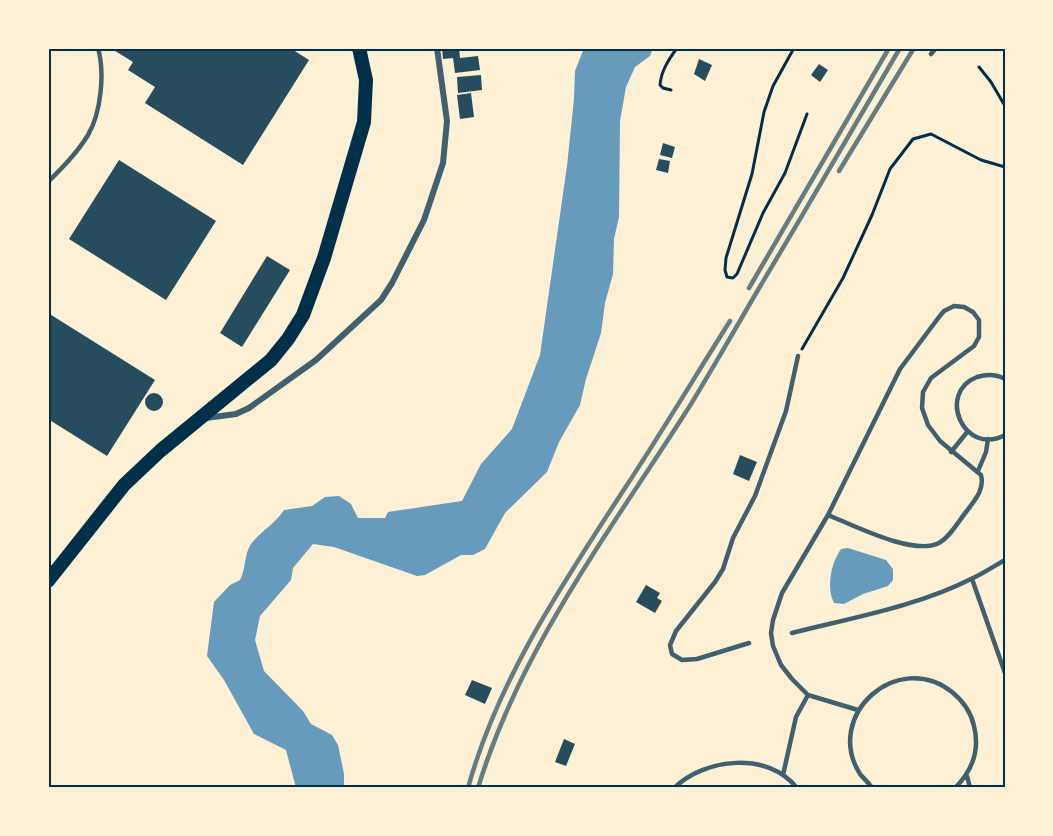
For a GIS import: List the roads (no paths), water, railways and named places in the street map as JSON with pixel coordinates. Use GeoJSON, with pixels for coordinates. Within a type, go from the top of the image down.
{"type":"FeatureCollection","features":[{"type":"Feature","properties":{"kind":"main road"},"geometry":{"type":"LineString","coordinates":[[48,581],[124,485],[200,418],[271,360],[303,315],[328,247],[364,122],[366,80],[359,48]]}},
{"type":"Feature","properties":{"kind":"street"},"geometry":{"type":"LineString","coordinates":[[200,418],[236,414],[249,408],[316,360],[381,300],[424,220],[442,163],[447,121],[437,48]]}},
{"type":"Feature","properties":{"kind":"lane"},"geometry":{"type":"LineString","coordinates":[[48,182],[70,159],[92,126],[102,75],[98,48]]}},
{"type":"Feature","properties":{"kind":"lane"},"geometry":{"type":"LineString","coordinates":[[931,54],[936,48]]}},
{"type":"Feature","properties":{"kind":"lane"},"geometry":{"type":"LineString","coordinates":[[828,515],[910,545],[920,547],[934,545],[949,535],[980,492],[982,481],[978,471],[951,452],[940,441],[928,425],[921,400],[931,378],[974,346],[980,337],[980,325],[970,309],[960,306],[944,311],[900,369],[828,515],[783,593],[772,627],[771,640],[776,657],[786,673],[808,695],[858,710]]}},
{"type":"Feature","properties":{"kind":"lane"},"geometry":{"type":"LineString","coordinates":[[749,643],[697,659],[681,660],[672,654],[670,645],[676,631],[723,569],[733,538],[755,496],[786,411],[798,356]]}},
{"type":"Feature","properties":{"kind":"lane"},"geometry":{"type":"LineString","coordinates":[[1005,379],[992,375],[982,375],[973,379],[959,394],[957,404],[957,414],[961,423],[977,437],[988,439],[1005,435]]}},
{"type":"Feature","properties":{"kind":"lane"},"geometry":{"type":"LineString","coordinates":[[951,452],[968,431]]}},
{"type":"Feature","properties":{"kind":"lane"},"geometry":{"type":"LineString","coordinates":[[978,471],[986,452],[988,439]]}},
{"type":"Feature","properties":{"kind":"lane"},"geometry":{"type":"LineString","coordinates":[[792,633],[929,596],[972,579],[1005,560]]}},
{"type":"Feature","properties":{"kind":"lane"},"geometry":{"type":"LineString","coordinates":[[972,579],[1005,674]]}},
{"type":"Feature","properties":{"kind":"lane"},"geometry":{"type":"LineString","coordinates":[[872,788],[860,774],[853,755],[851,736],[858,710],[867,699],[884,686],[903,679],[924,679],[944,686],[961,698],[972,716],[977,736],[975,757],[967,776],[955,788]]}},
{"type":"Feature","properties":{"kind":"lane"},"geometry":{"type":"LineString","coordinates":[[783,775],[796,717],[808,695]]}},
{"type":"Feature","properties":{"kind":"lane"},"geometry":{"type":"LineString","coordinates":[[674,788],[691,775],[720,765],[738,764],[763,766],[783,775],[797,788]]}},
{"type":"Feature","properties":{"kind":"lane"},"geometry":{"type":"LineString","coordinates":[[967,776],[970,788]]}},
{"type":"Feature","properties":{"kind":"water"},"geometry":{"type":"Polygon","coordinates":[[[584,48],[653,48],[650,56],[635,67],[626,87],[620,121],[619,217],[614,239],[613,274],[605,303],[601,333],[580,405],[559,442],[547,472],[505,513],[485,549],[473,555],[461,555],[425,575],[417,576],[334,547],[313,544],[293,568],[291,580],[260,616],[255,640],[264,671],[303,711],[311,724],[332,735],[338,745],[344,774],[344,788],[296,788],[286,750],[254,734],[224,680],[207,656],[214,602],[230,585],[240,580],[251,544],[284,510],[312,506],[325,497],[339,496],[351,504],[358,518],[385,518],[388,512],[462,501],[481,464],[512,429],[540,355],[567,166],[575,71],[584,48]]]}},
{"type":"Feature","properties":{"kind":"water"},"geometry":{"type":"Polygon","coordinates":[[[848,548],[886,560],[893,569],[893,580],[888,586],[863,594],[844,604],[834,603],[830,590],[832,568],[841,549],[848,548]]]}},
{"type":"Feature","properties":{"kind":"railway"},"geometry":{"type":"LineString","coordinates":[[749,288],[889,48]]}},
{"type":"Feature","properties":{"kind":"railway"},"geometry":{"type":"LineString","coordinates":[[478,788],[496,736],[543,637],[600,543],[699,390],[900,48]]}},
{"type":"Feature","properties":{"kind":"railway"},"geometry":{"type":"LineString","coordinates":[[839,171],[914,48]]}},
{"type":"Feature","properties":{"kind":"railway"},"geometry":{"type":"LineString","coordinates":[[468,788],[496,709],[534,634],[730,321]]}}]}
